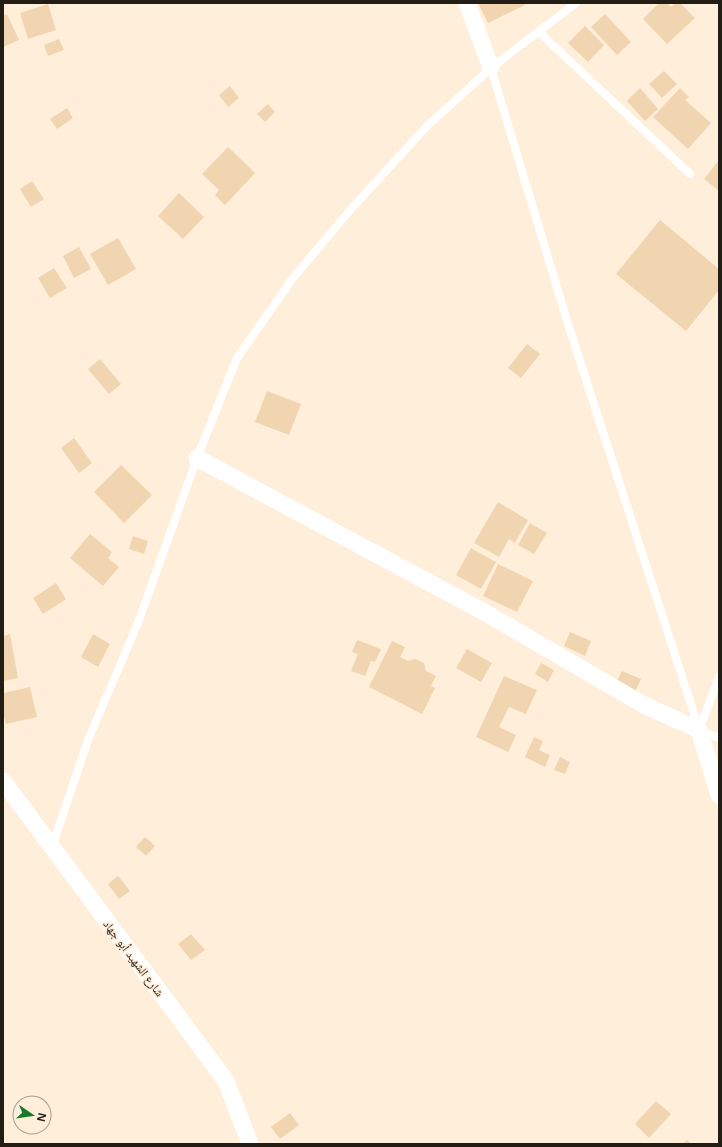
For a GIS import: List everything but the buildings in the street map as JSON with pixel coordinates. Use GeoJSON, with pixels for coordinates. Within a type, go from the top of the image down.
{"type":"FeatureCollection","features":[{"type":"Feature","properties":{"kind":"street"},"geometry":{"type":"LineString","coordinates":[[467,3],[491,68]]}},
{"type":"Feature","properties":{"kind":"street"},"geometry":{"type":"LineString","coordinates":[[197,458],[486,613],[644,705],[699,730],[719,795]]}},
{"type":"Feature","properties":{"kind":"street","name":"شارع الشهيد أبو جهاد"},"geometry":{"type":"LineString","coordinates":[[3,781],[51,848],[226,1081],[250,1144]]}},
{"type":"Feature","properties":{"kind":"lane"},"geometry":{"type":"LineString","coordinates":[[51,848],[88,740],[138,623],[197,458],[237,358],[293,278],[352,208],[427,126],[491,68],[576,3]]}},
{"type":"Feature","properties":{"kind":"lane"},"geometry":{"type":"LineString","coordinates":[[539,32],[690,174]]}},
{"type":"Feature","properties":{"kind":"lane"},"geometry":{"type":"LineString","coordinates":[[491,68],[568,324],[699,730]]}},
{"type":"Feature","properties":{"kind":"lane"},"geometry":{"type":"LineString","coordinates":[[699,730],[719,677]]}},
{"type":"Feature","properties":{"kind":"lane"},"geometry":{"type":"LineString","coordinates":[[699,730],[719,738]]}}]}
